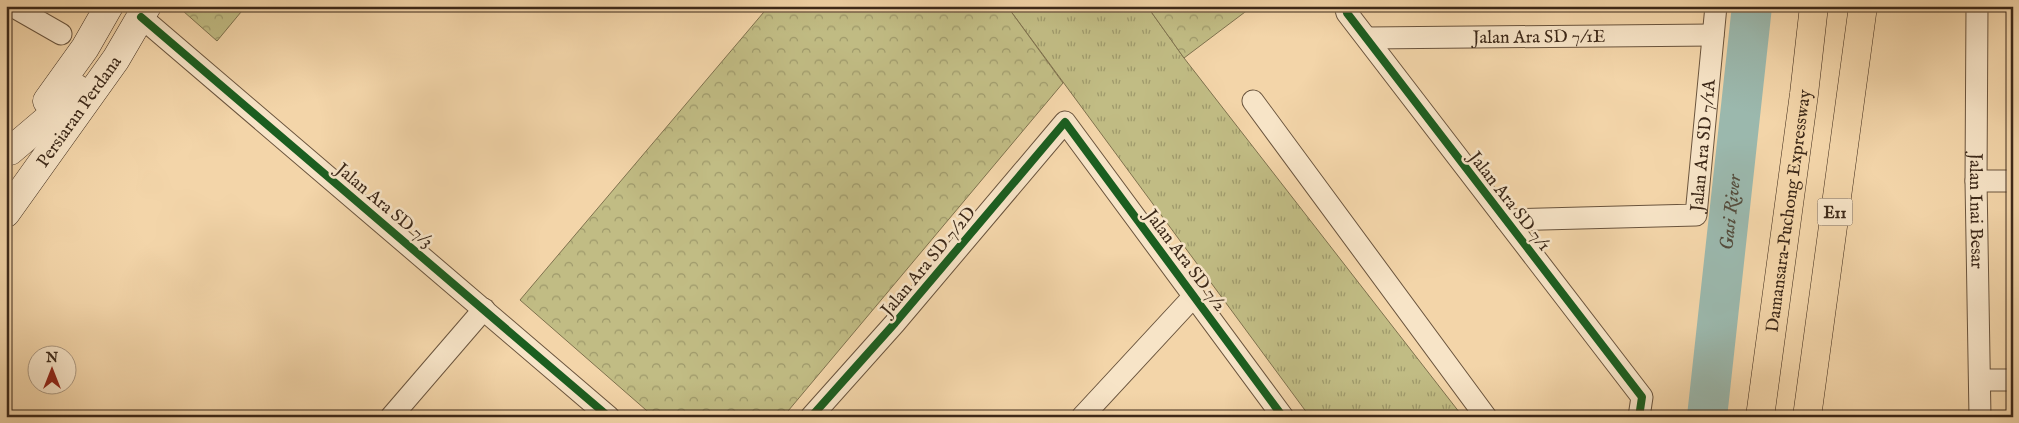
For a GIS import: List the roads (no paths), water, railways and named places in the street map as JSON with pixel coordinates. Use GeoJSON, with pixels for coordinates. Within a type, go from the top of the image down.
{"type":"FeatureCollection","features":[{"type":"Feature","properties":{"kind":"highway","name":"Damansara–Puchong Expressway"},"geometry":{"type":"LineString","coordinates":[[1760,417],[1804,94],[1814,6]]}},
{"type":"Feature","properties":{"kind":"highway","name":"E11"},"geometry":{"type":"LineString","coordinates":[[1807,417],[1862,6]]}},
{"type":"Feature","properties":{"kind":"main road","name":"Persiaran Perdana"},"geometry":{"type":"LineString","coordinates":[[8,154],[85,48],[109,6]]}},
{"type":"Feature","properties":{"kind":"main road","name":"Persiaran Perdana"},"geometry":{"type":"LineString","coordinates":[[6,213],[116,59],[143,10]]}},
{"type":"Feature","properties":{"kind":"main road"},"geometry":{"type":"LineString","coordinates":[[8,154],[63,106],[115,32],[143,10]]}},
{"type":"Feature","properties":{"kind":"street"},"geometry":{"type":"LineString","coordinates":[[12,6],[61,34]]}},
{"type":"Feature","properties":{"kind":"street","name":"Jalan Ara SD 7/1"},"geometry":{"type":"LineString","coordinates":[[1345,6],[1347,13],[1642,397],[1640,417]]}},
{"type":"Feature","properties":{"kind":"street","name":"Jalan Ara SD 7/1A"},"geometry":{"type":"LineString","coordinates":[[1506,220],[1696,215],[1716,6]]}},
{"type":"Feature","properties":{"kind":"street","name":"Jalan Inai Besar"},"geometry":{"type":"LineString","coordinates":[[1977,6],[1976,181],[1980,417]]}},
{"type":"Feature","properties":{"kind":"street","name":"Jalan Ara SD 7/3"},"geometry":{"type":"LineString","coordinates":[[143,10],[376,219],[609,417]]}},
{"type":"Feature","properties":{"kind":"street","name":"Jalan Ara SD 7/1E"},"geometry":{"type":"LineString","coordinates":[[1366,38],[1713,36]]}},
{"type":"Feature","properties":{"kind":"street"},"geometry":{"type":"LineString","coordinates":[[1253,101],[1486,417]]}},
{"type":"Feature","properties":{"kind":"street","name":"Jalan Ara SD 7/2"},"geometry":{"type":"LineString","coordinates":[[1065,122],[1284,417]]}},
{"type":"Feature","properties":{"kind":"street","name":"Jalan Ara SD 7/2D"},"geometry":{"type":"LineString","coordinates":[[811,417],[902,315],[1065,122]]}},
{"type":"Feature","properties":{"kind":"street"},"geometry":{"type":"LineString","coordinates":[[1976,181],[2013,181]]}},
{"type":"Feature","properties":{"kind":"street"},"geometry":{"type":"LineString","coordinates":[[1082,417],[1194,296]]}},
{"type":"Feature","properties":{"kind":"street"},"geometry":{"type":"LineString","coordinates":[[391,417],[484,309]]}},
{"type":"Feature","properties":{"kind":"street"},"geometry":{"type":"LineString","coordinates":[[1980,380],[2013,380]]}},
{"type":"Feature","properties":{"kind":"waterway","name":"Gasi River"},"geometry":{"type":"LineString","coordinates":[[1707,417],[1752,6]]}}]}
